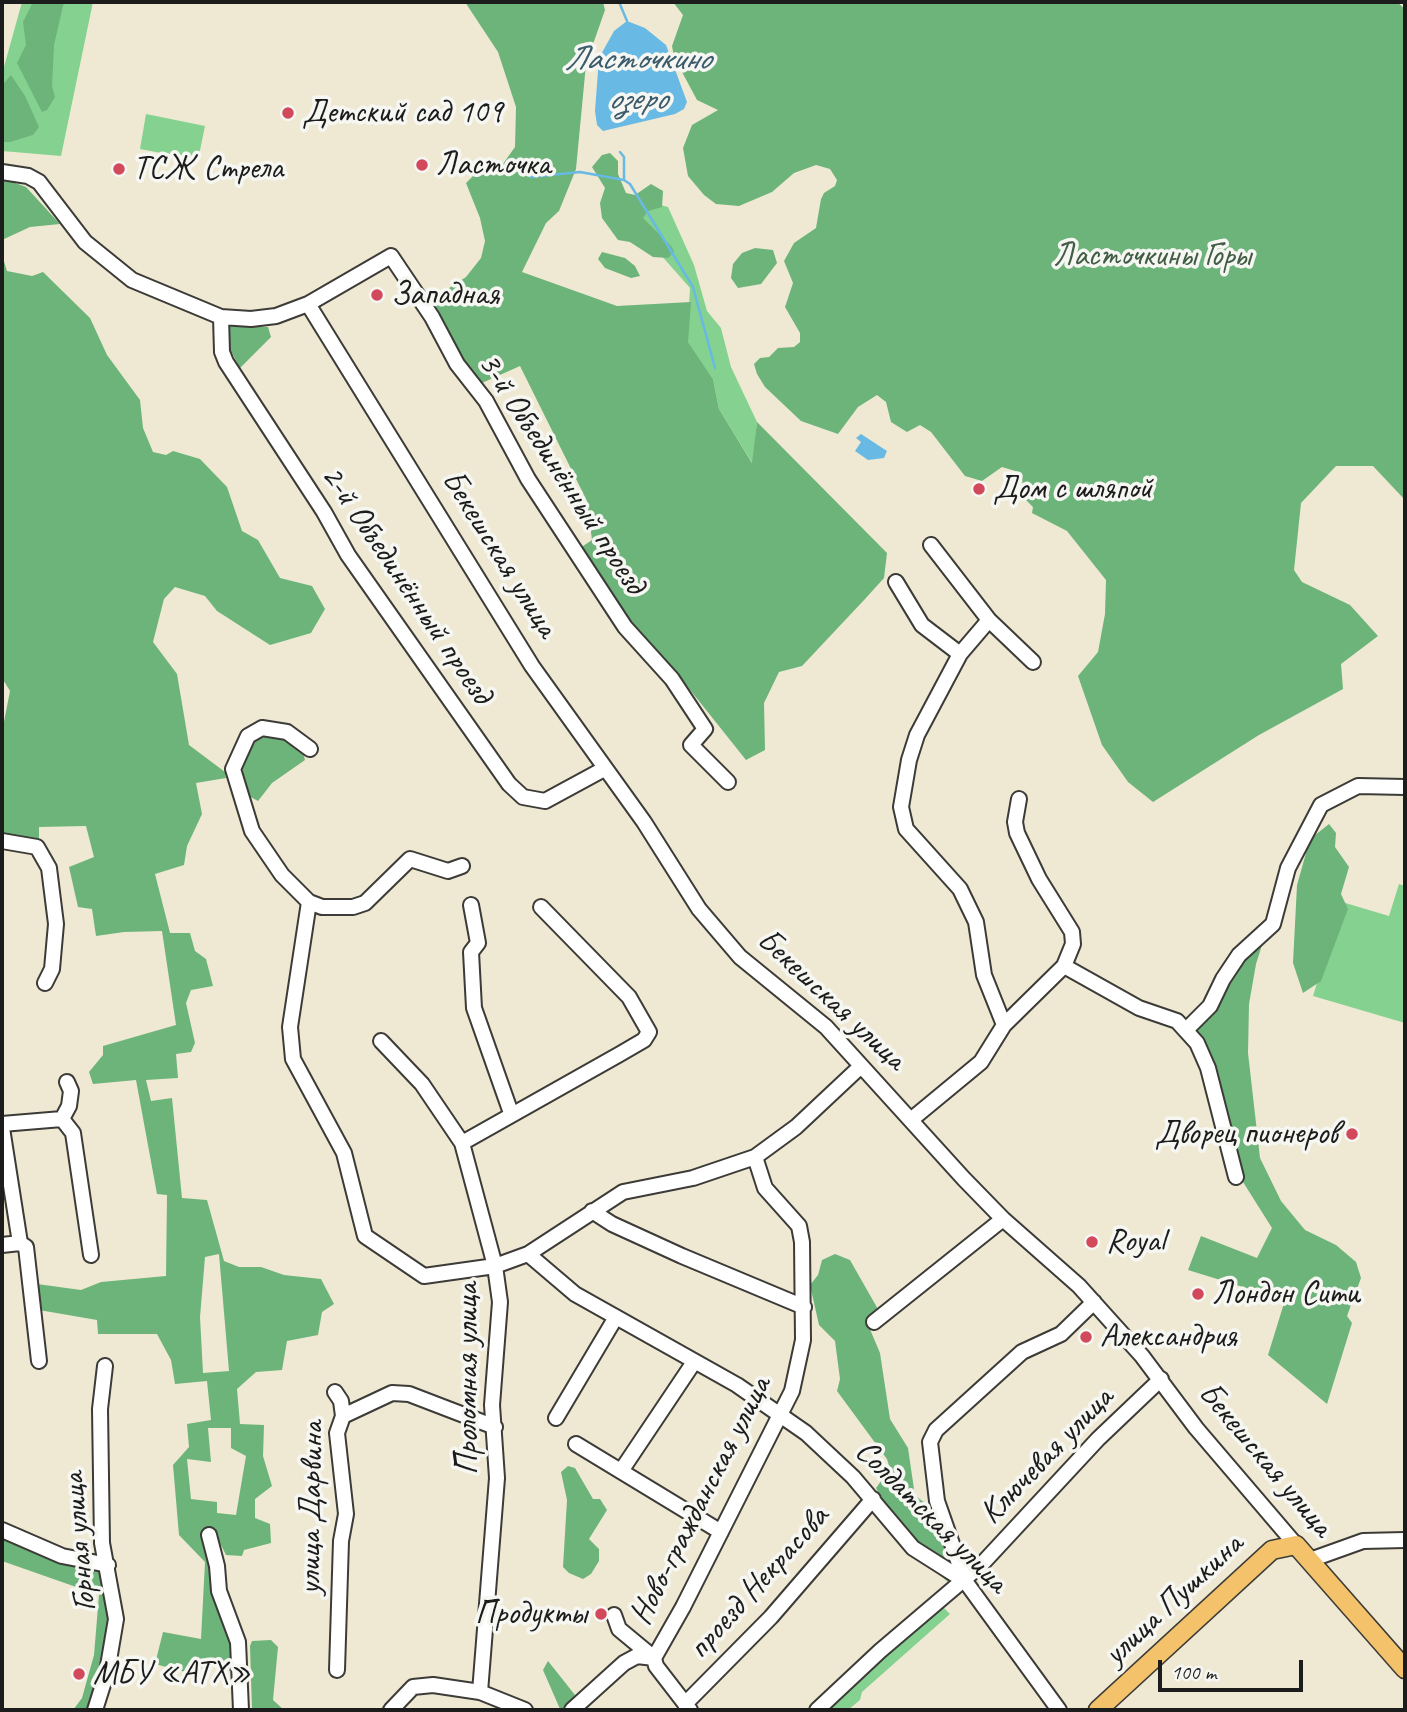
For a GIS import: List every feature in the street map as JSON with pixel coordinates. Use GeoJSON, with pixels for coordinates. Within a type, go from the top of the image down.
{"type":"FeatureCollection","features":[{"type":"Feature","properties":{"kind":"main road","name":"Бекешская улица"},"geometry":{"type":"LineString","coordinates":[[1296,1545],[1405,1669]]}},
{"type":"Feature","properties":{"kind":"main road","name":"улица Пушкина"},"geometry":{"type":"LineString","coordinates":[[1098,1710],[1272,1550],[1296,1545]]}},
{"type":"Feature","properties":{"kind":"street"},"geometry":{"type":"LineString","coordinates":[[2,172],[28,176],[39,182],[85,242],[132,280],[221,317],[251,319],[276,316],[307,304]]}},
{"type":"Feature","properties":{"kind":"street","name":"3-й Объединённый проезд"},"geometry":{"type":"LineString","coordinates":[[307,304],[391,256],[432,317],[457,364],[486,401],[528,479],[625,627],[672,680],[705,729],[691,745],[728,782]]}},
{"type":"Feature","properties":{"kind":"street","name":"Бекешская улица"},"geometry":{"type":"LineString","coordinates":[[307,304],[532,667],[643,822],[699,909],[740,957],[826,1027],[860,1067],[912,1119],[1003,1219],[1094,1302],[1161,1379],[1196,1428],[1296,1545]]}},
{"type":"Feature","properties":{"kind":"street","name":"2-й Объединённый проезд"},"geometry":{"type":"LineString","coordinates":[[221,317],[222,352],[226,362],[324,512],[348,555],[509,784],[523,797],[545,801],[604,769]]}},
{"type":"Feature","properties":{"kind":"street"},"geometry":{"type":"LineString","coordinates":[[931,545],[989,620],[1033,662]]}},
{"type":"Feature","properties":{"kind":"street"},"geometry":{"type":"LineString","coordinates":[[896,582],[922,625],[960,654]]}},
{"type":"Feature","properties":{"kind":"street"},"geometry":{"type":"LineString","coordinates":[[989,620],[960,654],[917,735],[901,807],[906,829],[960,889],[976,922],[984,975],[1004,1026]]}},
{"type":"Feature","properties":{"kind":"street"},"geometry":{"type":"LineString","coordinates":[[310,749],[287,732],[262,728],[248,736],[233,769],[253,831],[282,875],[309,902],[322,906],[353,907],[365,903],[410,859],[448,871],[462,866]]}},
{"type":"Feature","properties":{"kind":"street"},"geometry":{"type":"LineString","coordinates":[[1188,1033],[1189,1027],[1210,1006],[1239,955],[1273,924],[1288,867],[1321,805],[1358,786],[1405,787]]}},
{"type":"Feature","properties":{"kind":"street"},"geometry":{"type":"LineString","coordinates":[[912,1119],[981,1062],[1004,1026],[1064,966],[1073,944],[1072,932],[1044,888],[1017,833],[1015,822],[1020,799]]}},
{"type":"Feature","properties":{"kind":"street"},"geometry":{"type":"LineString","coordinates":[[2,841],[37,847],[49,868],[56,909],[54,962],[45,983]]}},
{"type":"Feature","properties":{"kind":"street","name":"Проломная улица"},"geometry":{"type":"LineString","coordinates":[[309,902],[290,1027],[293,1059],[344,1153],[365,1236],[424,1276],[495,1266],[500,1302],[492,1405],[497,1478],[480,1692]]}},
{"type":"Feature","properties":{"kind":"street"},"geometry":{"type":"LineString","coordinates":[[471,905],[478,943],[471,952],[474,1008],[510,1113]]}},
{"type":"Feature","properties":{"kind":"street"},"geometry":{"type":"LineString","coordinates":[[462,1143],[510,1113],[644,1040],[649,1032],[629,997],[541,907]]}},
{"type":"Feature","properties":{"kind":"street"},"geometry":{"type":"LineString","coordinates":[[1064,966],[1139,1008],[1177,1021],[1198,1043],[1208,1068],[1236,1177]]}},
{"type":"Feature","properties":{"kind":"street"},"geometry":{"type":"LineString","coordinates":[[382,1041],[422,1084],[462,1143],[495,1266],[528,1254],[623,1192],[693,1178],[755,1157],[796,1127],[860,1067]]}},
{"type":"Feature","properties":{"kind":"street"},"geometry":{"type":"LineString","coordinates":[[62,1119],[69,1106],[71,1090],[67,1082]]}},
{"type":"Feature","properties":{"kind":"street"},"geometry":{"type":"LineString","coordinates":[[20,1243],[2,1126],[62,1119]]}},
{"type":"Feature","properties":{"kind":"street"},"geometry":{"type":"LineString","coordinates":[[62,1119],[73,1133],[92,1255]]}},
{"type":"Feature","properties":{"kind":"street","name":"Ново-гражданская улица"},"geometry":{"type":"LineString","coordinates":[[572,1710],[624,1663],[637,1656],[654,1658],[792,1391],[803,1340],[804,1307],[799,1226],[765,1188],[755,1157]]}},
{"type":"Feature","properties":{"kind":"street"},"geometry":{"type":"LineString","coordinates":[[592,1211],[612,1224],[659,1246],[804,1307]]}},
{"type":"Feature","properties":{"kind":"street"},"geometry":{"type":"LineString","coordinates":[[874,1322],[1003,1219]]}},
{"type":"Feature","properties":{"kind":"street"},"geometry":{"type":"LineString","coordinates":[[2,1245],[20,1243],[26,1247],[38,1361]]}},
{"type":"Feature","properties":{"kind":"street","name":"Солдатская улица"},"geometry":{"type":"LineString","coordinates":[[528,1254],[575,1294],[737,1385],[806,1433],[873,1499],[913,1548],[965,1581],[1059,1710]]}},
{"type":"Feature","properties":{"kind":"street"},"geometry":{"type":"LineString","coordinates":[[965,1581],[937,1501],[930,1442],[936,1430],[1022,1352],[1061,1334],[1094,1302]]}},
{"type":"Feature","properties":{"kind":"street"},"geometry":{"type":"LineString","coordinates":[[556,1418],[615,1317]]}},
{"type":"Feature","properties":{"kind":"street"},"geometry":{"type":"LineString","coordinates":[[621,1471],[694,1362]]}},
{"type":"Feature","properties":{"kind":"street","name":"Горная улица"},"geometry":{"type":"LineString","coordinates":[[95,1710],[107,1672],[116,1619],[102,1542],[99,1475],[100,1409],[105,1366]]}},
{"type":"Feature","properties":{"kind":"street","name":"Ключевая улица"},"geometry":{"type":"LineString","coordinates":[[817,1710],[880,1651],[965,1581],[1055,1489],[1098,1439],[1161,1379]]}},
{"type":"Feature","properties":{"kind":"street","name":"улица Дарвина"},"geometry":{"type":"LineString","coordinates":[[335,1392],[341,1401],[343,1416],[337,1433],[346,1514],[341,1541],[337,1670]]}},
{"type":"Feature","properties":{"kind":"street"},"geometry":{"type":"LineString","coordinates":[[343,1416],[391,1393],[409,1394],[495,1427]]}},
{"type":"Feature","properties":{"kind":"street"},"geometry":{"type":"LineString","coordinates":[[576,1444],[721,1532]]}},
{"type":"Feature","properties":{"kind":"street","name":"проезд Некрасова"},"geometry":{"type":"LineString","coordinates":[[687,1707],[771,1617],[873,1499]]}},
{"type":"Feature","properties":{"kind":"street"},"geometry":{"type":"LineString","coordinates":[[2,1530],[62,1556],[108,1565]]}},
{"type":"Feature","properties":{"kind":"street"},"geometry":{"type":"LineString","coordinates":[[209,1535],[217,1566],[219,1591],[238,1642],[242,1710]]}},
{"type":"Feature","properties":{"kind":"street"},"geometry":{"type":"LineString","coordinates":[[1310,1560],[1363,1541],[1405,1540]]}},
{"type":"Feature","properties":{"kind":"street"},"geometry":{"type":"LineString","coordinates":[[614,1615],[619,1629],[654,1658],[656,1666],[687,1707]]}},
{"type":"Feature","properties":{"kind":"street"},"geometry":{"type":"LineString","coordinates":[[391,1710],[413,1688],[433,1685],[480,1692],[525,1710]]}},
{"type":"Feature","properties":{"kind":"green space"},"geometry":{"type":"Polygon","coordinates":[[[22,2],[93,2],[61,156],[2,151],[2,74],[22,2]]]}},
{"type":"Feature","properties":{"kind":"green space"},"geometry":{"type":"Polygon","coordinates":[[[33,2],[64,2],[54,45],[52,86],[55,97],[47,110],[42,112],[17,63],[26,45],[23,22],[33,2]]]}},
{"type":"Feature","properties":{"kind":"green space"},"geometry":{"type":"Polygon","coordinates":[[[465,2],[603,2],[605,10],[586,64],[576,169],[559,211],[546,223],[522,272],[617,306],[691,302],[688,342],[713,379],[719,409],[752,463],[757,422],[887,553],[884,578],[865,599],[802,666],[779,672],[764,703],[765,750],[746,760],[679,676],[672,679],[577,550],[592,540],[587,501],[520,366],[473,387],[423,305],[466,277],[481,258],[485,241],[480,218],[466,183],[473,176],[500,168],[515,147],[516,107],[498,52],[465,2]]]}},
{"type":"Feature","properties":{"kind":"green space","name":"Ласточкины Горы"},"geometry":{"type":"Polygon","coordinates":[[[673,2],[1397,2],[1405,9],[1405,500],[1373,466],[1336,466],[1301,503],[1294,570],[1302,582],[1350,605],[1378,636],[1341,664],[1343,689],[1259,735],[1153,802],[1128,782],[1102,745],[1078,676],[1098,652],[1105,614],[1106,580],[1067,531],[1032,513],[1033,507],[1023,497],[1022,473],[1002,467],[982,481],[965,476],[931,432],[920,425],[907,432],[891,422],[886,402],[877,395],[858,407],[838,434],[801,421],[765,387],[757,374],[754,364],[760,358],[769,357],[778,348],[794,347],[800,342],[800,333],[785,307],[793,283],[784,261],[794,243],[816,228],[821,199],[824,193],[835,186],[837,180],[830,169],[816,165],[794,173],[772,192],[739,206],[716,204],[704,195],[688,176],[683,148],[692,125],[718,110],[697,100],[674,57],[672,46],[683,15],[673,2]]]}},
{"type":"Feature","properties":{"kind":"green space"},"geometry":{"type":"Polygon","coordinates":[[[11,75],[25,96],[39,127],[33,135],[2,142],[2,95],[4,83],[11,75]]]}},
{"type":"Feature","properties":{"kind":"green space"},"geometry":{"type":"Polygon","coordinates":[[[146,114],[205,126],[198,160],[140,149],[146,114]]]}},
{"type":"Feature","properties":{"kind":"green space"},"geometry":{"type":"Polygon","coordinates":[[[610,153],[618,161],[618,174],[626,193],[635,195],[651,184],[663,191],[662,207],[648,211],[643,218],[672,247],[674,252],[668,258],[653,257],[630,242],[618,240],[602,218],[600,203],[605,188],[592,167],[602,155],[610,153]]]}},
{"type":"Feature","properties":{"kind":"green space"},"geometry":{"type":"Polygon","coordinates":[[[2,178],[26,187],[60,224],[30,227],[2,240],[2,178]]]}},
{"type":"Feature","properties":{"kind":"green space"},"geometry":{"type":"Polygon","coordinates":[[[649,202],[668,207],[694,265],[707,311],[721,328],[731,367],[757,422],[753,464],[719,409],[713,379],[687,341],[690,288],[652,245],[636,210],[649,202]]]}},
{"type":"Feature","properties":{"kind":"green space"},"geometry":{"type":"Polygon","coordinates":[[[755,248],[773,250],[777,263],[761,284],[738,288],[731,278],[733,264],[742,253],[755,248]]]}},
{"type":"Feature","properties":{"kind":"green space"},"geometry":{"type":"Polygon","coordinates":[[[602,252],[625,258],[635,266],[640,276],[631,278],[605,268],[598,259],[602,252]]]}},
{"type":"Feature","properties":{"kind":"green space"},"geometry":{"type":"Polygon","coordinates":[[[2,255],[7,271],[32,276],[43,272],[90,318],[107,355],[140,400],[143,428],[153,452],[166,455],[173,451],[200,459],[227,487],[242,531],[258,540],[280,578],[312,586],[325,609],[311,633],[270,645],[217,611],[205,596],[175,587],[164,599],[153,642],[177,674],[189,745],[225,772],[226,778],[196,783],[202,814],[187,846],[184,865],[155,874],[170,933],[190,933],[195,951],[206,959],[213,986],[191,990],[186,1003],[195,1043],[191,1052],[176,1054],[178,1078],[146,1080],[151,1101],[172,1098],[182,1198],[207,1200],[224,1261],[239,1267],[261,1267],[284,1275],[321,1279],[334,1304],[322,1312],[318,1335],[287,1341],[282,1370],[256,1372],[237,1389],[240,1424],[264,1425],[263,1456],[272,1486],[255,1499],[255,1518],[270,1524],[271,1543],[244,1550],[242,1556],[226,1555],[216,1535],[208,1527],[203,1532],[234,1643],[237,1671],[229,1671],[229,1663],[211,1662],[210,1669],[186,1667],[185,1672],[155,1664],[163,1632],[201,1639],[205,1562],[179,1535],[173,1465],[189,1447],[187,1424],[211,1420],[207,1381],[175,1384],[171,1360],[157,1334],[98,1334],[97,1320],[39,1310],[37,1284],[81,1290],[101,1282],[166,1276],[167,1195],[157,1194],[136,1080],[93,1084],[89,1072],[103,1055],[103,1046],[176,1025],[162,931],[96,936],[92,909],[78,907],[69,867],[94,857],[86,826],[39,827],[39,842],[2,837],[2,732],[10,691],[2,678],[2,255]],[[219,1254],[205,1257],[200,1317],[203,1373],[229,1371],[219,1254]],[[208,1428],[211,1462],[187,1459],[191,1499],[217,1502],[217,1513],[236,1515],[246,1456],[231,1448],[231,1428],[208,1428]]]}},
{"type":"Feature","properties":{"kind":"green space"},"geometry":{"type":"Polygon","coordinates":[[[229,326],[268,327],[271,337],[240,368],[225,340],[229,326]]]}},
{"type":"Feature","properties":{"kind":"green space"},"geometry":{"type":"Polygon","coordinates":[[[270,735],[287,739],[303,753],[305,760],[272,783],[258,801],[245,794],[242,764],[255,740],[270,735]]]}},
{"type":"Feature","properties":{"kind":"green space"},"geometry":{"type":"Polygon","coordinates":[[[1329,824],[1336,833],[1335,847],[1349,867],[1341,894],[1348,909],[1321,981],[1303,993],[1293,963],[1297,885],[1310,839],[1329,824]]]}},
{"type":"Feature","properties":{"kind":"green space"},"geometry":{"type":"Polygon","coordinates":[[[1399,884],[1405,886],[1405,1023],[1313,996],[1342,902],[1389,916],[1399,884]]]}},
{"type":"Feature","properties":{"kind":"green space"},"geometry":{"type":"Polygon","coordinates":[[[1265,936],[1256,964],[1249,1004],[1248,1053],[1260,1158],[1281,1201],[1305,1230],[1336,1245],[1356,1262],[1361,1278],[1347,1316],[1352,1323],[1327,1404],[1268,1355],[1285,1300],[1188,1270],[1201,1236],[1257,1258],[1272,1228],[1243,1182],[1213,1070],[1196,1031],[1234,969],[1265,936]]]}},
{"type":"Feature","properties":{"kind":"green space"},"geometry":{"type":"Polygon","coordinates":[[[835,1254],[850,1260],[879,1311],[871,1319],[869,1327],[880,1353],[890,1419],[908,1448],[915,1496],[924,1502],[941,1530],[969,1554],[971,1567],[953,1586],[930,1567],[882,1499],[876,1488],[890,1469],[887,1459],[837,1391],[840,1379],[835,1341],[819,1325],[810,1285],[818,1275],[822,1260],[835,1254]]]}},
{"type":"Feature","properties":{"kind":"green space"},"geometry":{"type":"Polygon","coordinates":[[[568,1466],[575,1468],[593,1499],[600,1499],[607,1510],[589,1539],[599,1549],[599,1561],[591,1574],[583,1579],[563,1567],[567,1500],[561,1472],[568,1466]]]}},
{"type":"Feature","properties":{"kind":"green space"},"geometry":{"type":"Polygon","coordinates":[[[2,1534],[93,1566],[101,1573],[111,1619],[108,1644],[98,1673],[96,1698],[89,1710],[73,1710],[82,1698],[94,1655],[99,1595],[2,1561],[2,1534]]]}},
{"type":"Feature","properties":{"kind":"green space"},"geometry":{"type":"Polygon","coordinates":[[[943,1607],[950,1614],[862,1692],[860,1700],[848,1710],[824,1710],[943,1607]]]}},
{"type":"Feature","properties":{"kind":"green space"},"geometry":{"type":"Polygon","coordinates":[[[271,1640],[278,1647],[273,1700],[284,1710],[252,1710],[250,1646],[252,1641],[271,1640]]]}},
{"type":"Feature","properties":{"kind":"green space"},"geometry":{"type":"Polygon","coordinates":[[[548,1661],[575,1695],[564,1710],[560,1709],[543,1670],[548,1661]]]}},
{"type":"Feature","properties":{"kind":"water","name":"Ласточкино озеро"},"geometry":{"type":"Polygon","coordinates":[[[627,21],[645,28],[666,45],[687,102],[684,109],[675,114],[603,131],[597,125],[595,111],[599,58],[614,31],[627,21]]]}},
{"type":"Feature","properties":{"kind":"water"},"geometry":{"type":"Polygon","coordinates":[[[861,434],[887,451],[884,458],[868,460],[855,451],[861,442],[856,438],[861,434]]]}},
{"type":"Feature","properties":{"kind":"waterway"},"geometry":{"type":"LineString","coordinates":[[619,2],[627,21]]}},
{"type":"Feature","properties":{"kind":"waterway"},"geometry":{"type":"LineString","coordinates":[[620,152],[624,157],[624,179]]}},
{"type":"Feature","properties":{"kind":"waterway"},"geometry":{"type":"LineString","coordinates":[[530,177],[580,172],[624,180],[630,184],[693,287],[715,368]]}},
{"type":"Feature","properties":{"kind":"place","name":"Детский сад 109"},"geometry":{"type":"Point","coordinates":[288,113]}},
{"type":"Feature","properties":{"kind":"place","name":"Ласточка"},"geometry":{"type":"Point","coordinates":[422,165]}},
{"type":"Feature","properties":{"kind":"place","name":"ТСЖ Стрела"},"geometry":{"type":"Point","coordinates":[119,169]}},
{"type":"Feature","properties":{"kind":"place","name":"Западная"},"geometry":{"type":"Point","coordinates":[377,295]}},
{"type":"Feature","properties":{"kind":"place","name":"Дом с шляпой"},"geometry":{"type":"Point","coordinates":[979,489]}},
{"type":"Feature","properties":{"kind":"place","name":"Дворец пионеров"},"geometry":{"type":"Point","coordinates":[1352,1134]}},
{"type":"Feature","properties":{"kind":"place","name":"Royal"},"geometry":{"type":"Point","coordinates":[1092,1242]}},
{"type":"Feature","properties":{"kind":"place","name":"Лондон Сити"},"geometry":{"type":"Point","coordinates":[1198,1294]}},
{"type":"Feature","properties":{"kind":"place","name":"Александрия"},"geometry":{"type":"Point","coordinates":[1086,1337]}},
{"type":"Feature","properties":{"kind":"place","name":"Продукты"},"geometry":{"type":"Point","coordinates":[601,1614]}},
{"type":"Feature","properties":{"kind":"place","name":"МБУ «АТХ»"},"geometry":{"type":"Point","coordinates":[79,1674]}}]}
